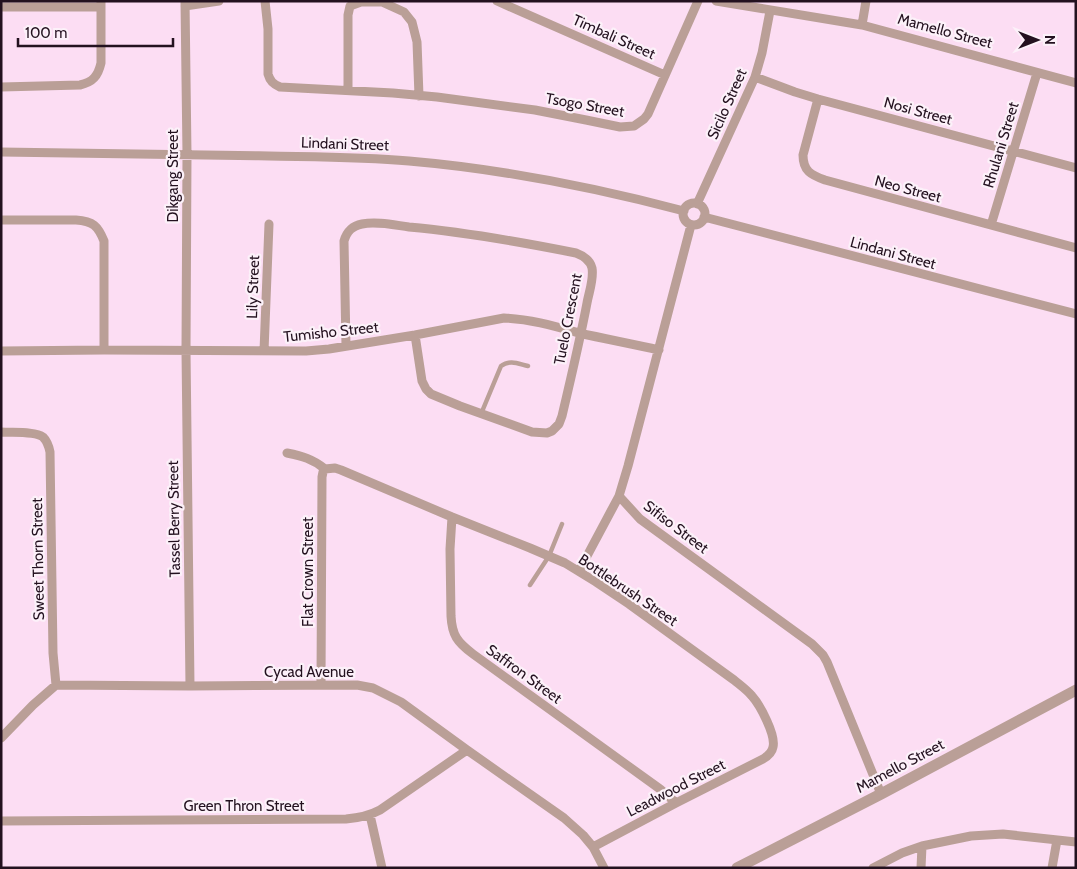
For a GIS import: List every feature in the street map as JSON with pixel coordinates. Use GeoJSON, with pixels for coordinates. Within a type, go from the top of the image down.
{"type":"FeatureCollection","features":[{"type":"Feature","properties":{"kind":"street"},"geometry":{"type":"LineString","coordinates":[[185,3],[219,1]]}},
{"type":"Feature","properties":{"kind":"street","name":"Tsogo Street"},"geometry":{"type":"LineString","coordinates":[[265,1],[268,28],[267,66],[270,80],[280,87],[420,96],[535,110],[627,128],[639,123],[648,114],[698,1]]}},
{"type":"Feature","properties":{"kind":"street","name":"Timbali Street"},"geometry":{"type":"LineString","coordinates":[[497,1],[665,75]]}},
{"type":"Feature","properties":{"kind":"street","name":"Mamello Street"},"geometry":{"type":"LineString","coordinates":[[716,1],[862,25],[1076,83]]}},
{"type":"Feature","properties":{"kind":"street"},"geometry":{"type":"LineString","coordinates":[[862,25],[866,1]]}},
{"type":"Feature","properties":{"kind":"street"},"geometry":{"type":"LineString","coordinates":[[348,90],[348,15],[350,6],[361,2],[382,2],[404,12],[412,22],[417,42],[420,96]]}},
{"type":"Feature","properties":{"kind":"street","name":"Dikgang Street"},"geometry":{"type":"LineString","coordinates":[[185,3],[187,154],[186,351]]}},
{"type":"Feature","properties":{"kind":"street"},"geometry":{"type":"LineString","coordinates":[[1,7],[21,4],[101,4],[101,63],[99,71],[92,81],[80,85],[1,87]]}},
{"type":"Feature","properties":{"kind":"street","name":"Sicilo Street"},"geometry":{"type":"LineString","coordinates":[[697,204],[755,77],[762,54],[770,11]]}},
{"type":"Feature","properties":{"kind":"street","name":"Rhulani Street"},"geometry":{"type":"LineString","coordinates":[[990,225],[1037,73]]}},
{"type":"Feature","properties":{"kind":"street","name":"Nosi Street"},"geometry":{"type":"LineString","coordinates":[[755,77],[818,99],[1076,168]]}},
{"type":"Feature","properties":{"kind":"street","name":"Neo Street"},"geometry":{"type":"LineString","coordinates":[[818,99],[803,155],[804,167],[812,176],[1076,248]]}},
{"type":"Feature","properties":{"kind":"street","name":"Lindani Street"},"geometry":{"type":"LineString","coordinates":[[1,152],[361,158],[444,165],[562,182],[684,211]]}},
{"type":"Feature","properties":{"kind":"street"},"geometry":{"type":"LineString","coordinates":[[697,204],[702,207],[705,213],[700,224],[691,225],[684,218],[684,211],[689,205],[697,204]]}},
{"type":"Feature","properties":{"kind":"street","name":"Lindani Street"},"geometry":{"type":"LineString","coordinates":[[704,217],[1076,314]]}},
{"type":"Feature","properties":{"kind":"street"},"geometry":{"type":"LineString","coordinates":[[1,220],[84,220],[97,226],[104,241],[104,350]]}},
{"type":"Feature","properties":{"kind":"street","name":"Tuelo Crescent"},"geometry":{"type":"LineString","coordinates":[[346,346],[344,241],[350,229],[362,224],[372,223],[424,228],[514,241],[576,253],[584,256],[592,268],[581,333],[562,416],[559,424],[547,433],[532,432],[432,394],[422,381],[415,335]]}},
{"type":"Feature","properties":{"kind":"street","name":"Lily Street"},"geometry":{"type":"LineString","coordinates":[[264,351],[269,224]]}},
{"type":"Feature","properties":{"kind":"street"},"geometry":{"type":"LineString","coordinates":[[579,572],[619,496],[691,225]]}},
{"type":"Feature","properties":{"kind":"street","name":"Tumisho Street"},"geometry":{"type":"LineString","coordinates":[[1,351],[306,351],[415,335],[504,318],[531,320],[658,350]]}},
{"type":"Feature","properties":{"kind":"street","name":"Tassel Berry Street"},"geometry":{"type":"LineString","coordinates":[[186,351],[190,686]]}},
{"type":"Feature","properties":{"kind":"street","name":"Sweet Thorn Street"},"geometry":{"type":"LineString","coordinates":[[1,432],[42,436],[46,440],[50,452],[53,653],[56,685]]}},
{"type":"Feature","properties":{"kind":"street"},"geometry":{"type":"LineString","coordinates":[[286,453],[312,459],[325,469]]}},
{"type":"Feature","properties":{"kind":"street","name":"Bottlebrush Street"},"geometry":{"type":"LineString","coordinates":[[325,469],[335,468],[565,563],[629,604],[746,689],[758,705],[772,732],[774,744],[771,754]]}},
{"type":"Feature","properties":{"kind":"street","name":"Flat Crown Street"},"geometry":{"type":"LineString","coordinates":[[321,685],[322,477],[325,469]]}},
{"type":"Feature","properties":{"kind":"street","name":"Sifiso Street"},"geometry":{"type":"LineString","coordinates":[[619,496],[646,523],[818,650],[827,662],[881,794]]}},
{"type":"Feature","properties":{"kind":"street","name":"Saffron Street"},"geometry":{"type":"LineString","coordinates":[[452,517],[450,549],[451,616],[454,635],[458,642],[660,789],[676,803]]}},
{"type":"Feature","properties":{"kind":"street"},"geometry":{"type":"LineString","coordinates":[[1,738],[33,705],[56,685]]}},
{"type":"Feature","properties":{"kind":"street","name":"Cycad Avenue"},"geometry":{"type":"LineString","coordinates":[[56,685],[357,685],[373,688],[401,702],[564,818],[593,847],[604,868]]}},
{"type":"Feature","properties":{"kind":"street","name":"Mamello Street"},"geometry":{"type":"LineString","coordinates":[[737,868],[1076,690]]}},
{"type":"Feature","properties":{"kind":"street","name":"Green Thron Street"},"geometry":{"type":"LineString","coordinates":[[1,821],[359,818],[370,815],[391,803],[467,750]]}},
{"type":"Feature","properties":{"kind":"street","name":"Leadwood Street"},"geometry":{"type":"LineString","coordinates":[[593,847],[771,754]]}},
{"type":"Feature","properties":{"kind":"street"},"geometry":{"type":"LineString","coordinates":[[370,815],[382,868]]}},
{"type":"Feature","properties":{"kind":"street"},"geometry":{"type":"LineString","coordinates":[[873,868],[902,853],[922,846],[970,836],[1002,834],[1076,842]]}},
{"type":"Feature","properties":{"kind":"street"},"geometry":{"type":"LineString","coordinates":[[1052,868],[1057,840]]}},
{"type":"Feature","properties":{"kind":"street"},"geometry":{"type":"LineString","coordinates":[[921,868],[922,846]]}},
{"type":"Feature","properties":{"kind":"lane"},"geometry":{"type":"LineString","coordinates":[[481,414],[501,366],[511,362],[528,366]]}},
{"type":"Feature","properties":{"kind":"lane"},"geometry":{"type":"LineString","coordinates":[[530,585],[549,556],[562,524]]}}]}
